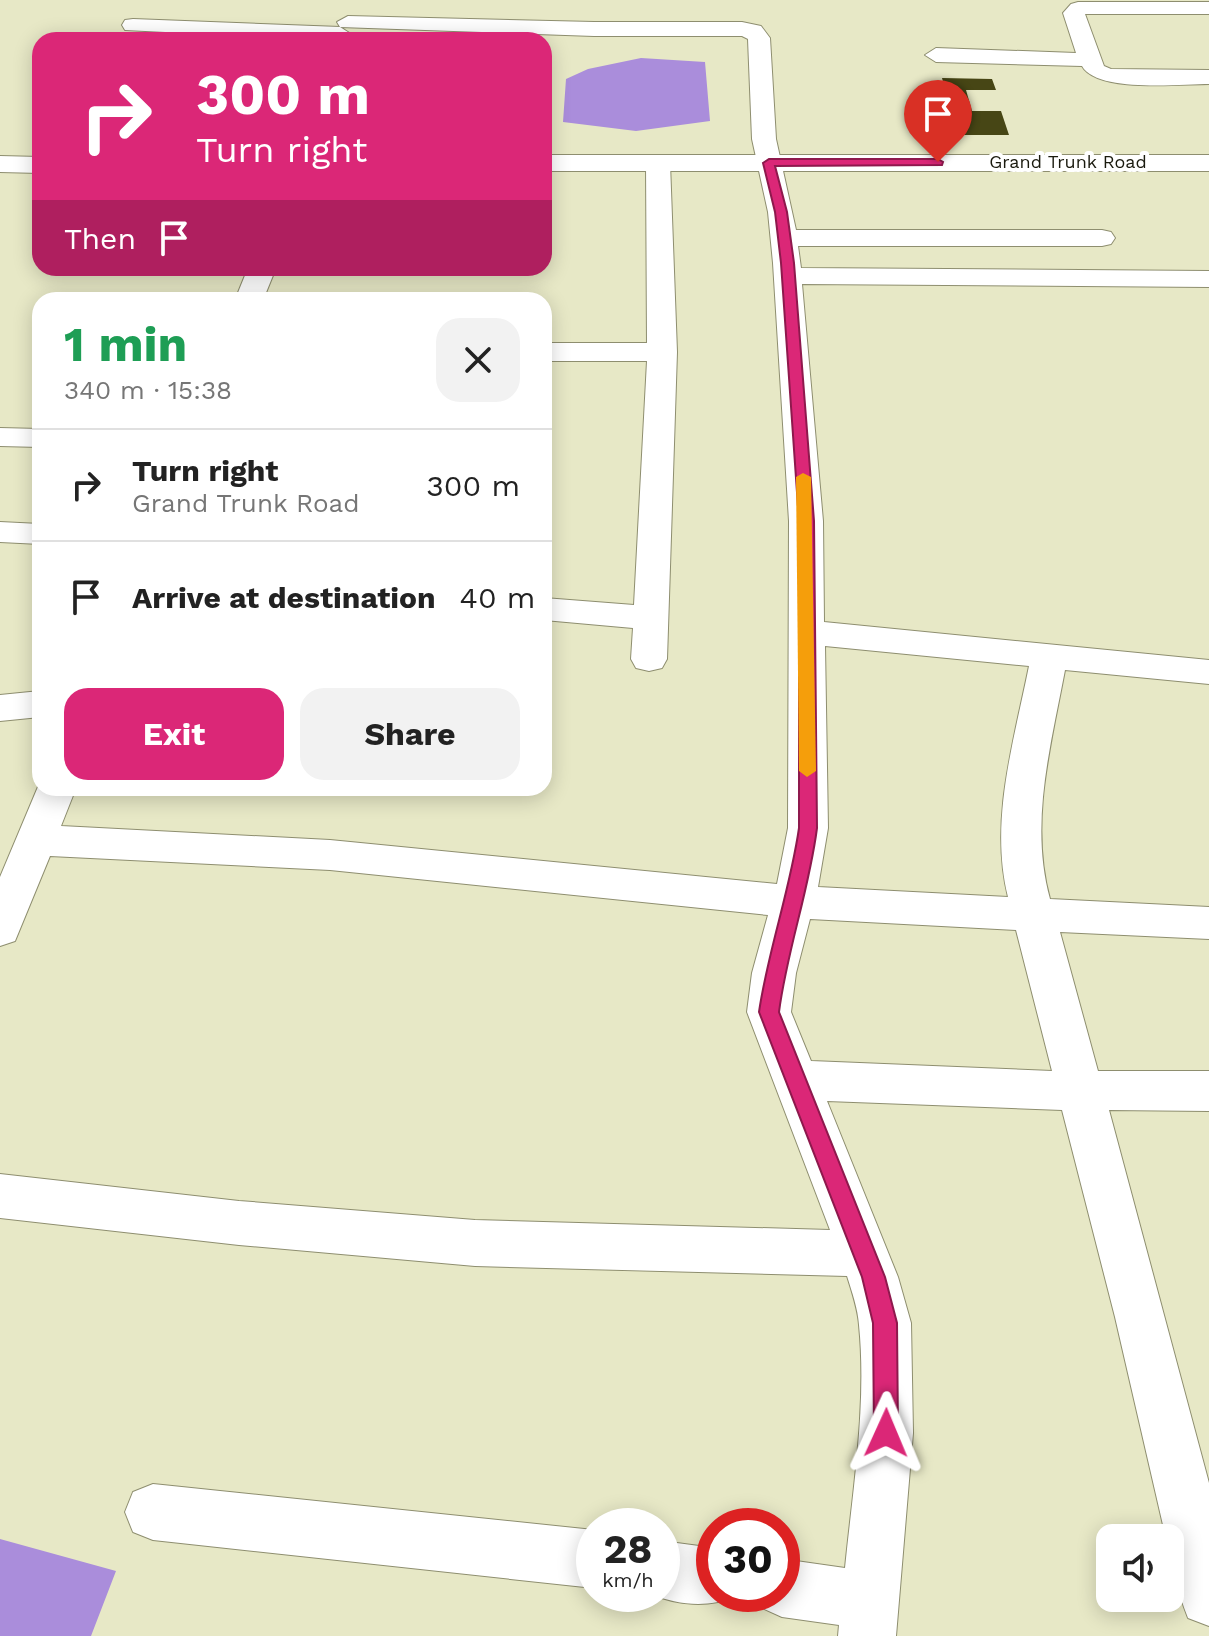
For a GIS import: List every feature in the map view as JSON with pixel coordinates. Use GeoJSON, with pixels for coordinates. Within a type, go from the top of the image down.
{"type":"FeatureCollection","features":[{"type":"Feature","properties":{"kind":"main road","name":"Grand Trunk Road"},"geometry":{"type":"LineString","coordinates":[[552,163],[1209,163]]}},
{"type":"Feature","properties":{"kind":"main road"},"geometry":{"type":"LineString","coordinates":[[0,164],[32,165]]}},
{"type":"Feature","properties":{"kind":"street"},"geometry":{"type":"LineString","coordinates":[[341,32],[359,0]]}},
{"type":"Feature","properties":{"kind":"street"},"geometry":{"type":"LineString","coordinates":[[1209,8],[1078,8],[1074,13],[1095,70],[1107,76],[1209,77]]}},
{"type":"Feature","properties":{"kind":"street"},"geometry":{"type":"LineString","coordinates":[[133,25],[341,32],[734,28],[753,31],[759,38],[761,118],[786,257],[806,521],[808,828],[794,902],[774,973],[769,1012],[864,1254],[885,1323],[887,1371],[886,1433],[869,1618],[800,1594]]}},
{"type":"Feature","properties":{"kind":"street"},"geometry":{"type":"LineString","coordinates":[[936,55],[1090,60]]}},
{"type":"Feature","properties":{"kind":"street"},"geometry":{"type":"LineString","coordinates":[[649,659],[662,352],[658,163]]}},
{"type":"Feature","properties":{"kind":"street"},"geometry":{"type":"LineString","coordinates":[[786,257],[1102,238]]}},
{"type":"Feature","properties":{"kind":"street"},"geometry":{"type":"LineString","coordinates":[[786,257],[1209,279]]}},
{"type":"Feature","properties":{"kind":"street"},"geometry":{"type":"LineString","coordinates":[[552,352],[662,352]]}},
{"type":"Feature","properties":{"kind":"street"},"geometry":{"type":"LineString","coordinates":[[0,437],[32,438]]}},
{"type":"Feature","properties":{"kind":"street"},"geometry":{"type":"LineString","coordinates":[[0,532],[32,534]]}},
{"type":"Feature","properties":{"kind":"street"},"geometry":{"type":"LineString","coordinates":[[552,610],[651,618]]}},
{"type":"Feature","properties":{"kind":"street"},"geometry":{"type":"LineString","coordinates":[[805,632],[1209,672]]}},
{"type":"Feature","properties":{"kind":"street"},"geometry":{"type":"LineString","coordinates":[[1049,657],[1019,834],[1022,871],[1082,1092],[1209,1597]]}},
{"type":"Feature","properties":{"kind":"street"},"geometry":{"type":"LineString","coordinates":[[0,708],[32,705]]}},
{"type":"Feature","properties":{"kind":"street"},"geometry":{"type":"LineString","coordinates":[[0,929],[53,796]]}},
{"type":"Feature","properties":{"kind":"street"},"geometry":{"type":"LineString","coordinates":[[35,840],[330,855],[794,902],[1209,923]]}},
{"type":"Feature","properties":{"kind":"street"},"geometry":{"type":"LineString","coordinates":[[794,1080],[1082,1092],[1209,1091]]}},
{"type":"Feature","properties":{"kind":"street"},"geometry":{"type":"LineString","coordinates":[[0,1196],[239,1223],[475,1243],[864,1254]]}},
{"type":"Feature","properties":{"kind":"street"},"geometry":{"type":"LineString","coordinates":[[153,1512],[576,1557]]}},
{"type":"Feature","properties":{"kind":"shaded area"},"geometry":{"type":"Polygon","coordinates":[[[641,58],[705,62],[710,121],[636,131],[563,122],[566,79],[588,69],[641,58]]]}},
{"type":"Feature","properties":{"kind":"shaded area"},"geometry":{"type":"Polygon","coordinates":[[[0,1539],[116,1571],[91,1636],[0,1636],[0,1539]]]}},
{"type":"Feature","properties":{"kind":"building"},"geometry":{"type":"Polygon","coordinates":[[[942,78],[992,79],[996,90],[966,90],[972,111],[1001,111],[1009,135],[958,135],[942,78]]]}},
{"type":"Feature","properties":{"kind":"slow traffic"},"geometry":{"type":"LineString","coordinates":[[803,477],[806,521],[807,771]]}},
{"type":"Feature","properties":{"kind":"route"},"geometry":{"type":"LineString","coordinates":[[886,1433],[885,1323],[873,1277],[769,1012],[774,973],[802,869],[808,828],[806,521],[787,263],[781,212],[769,163],[938,162]]}}]}
